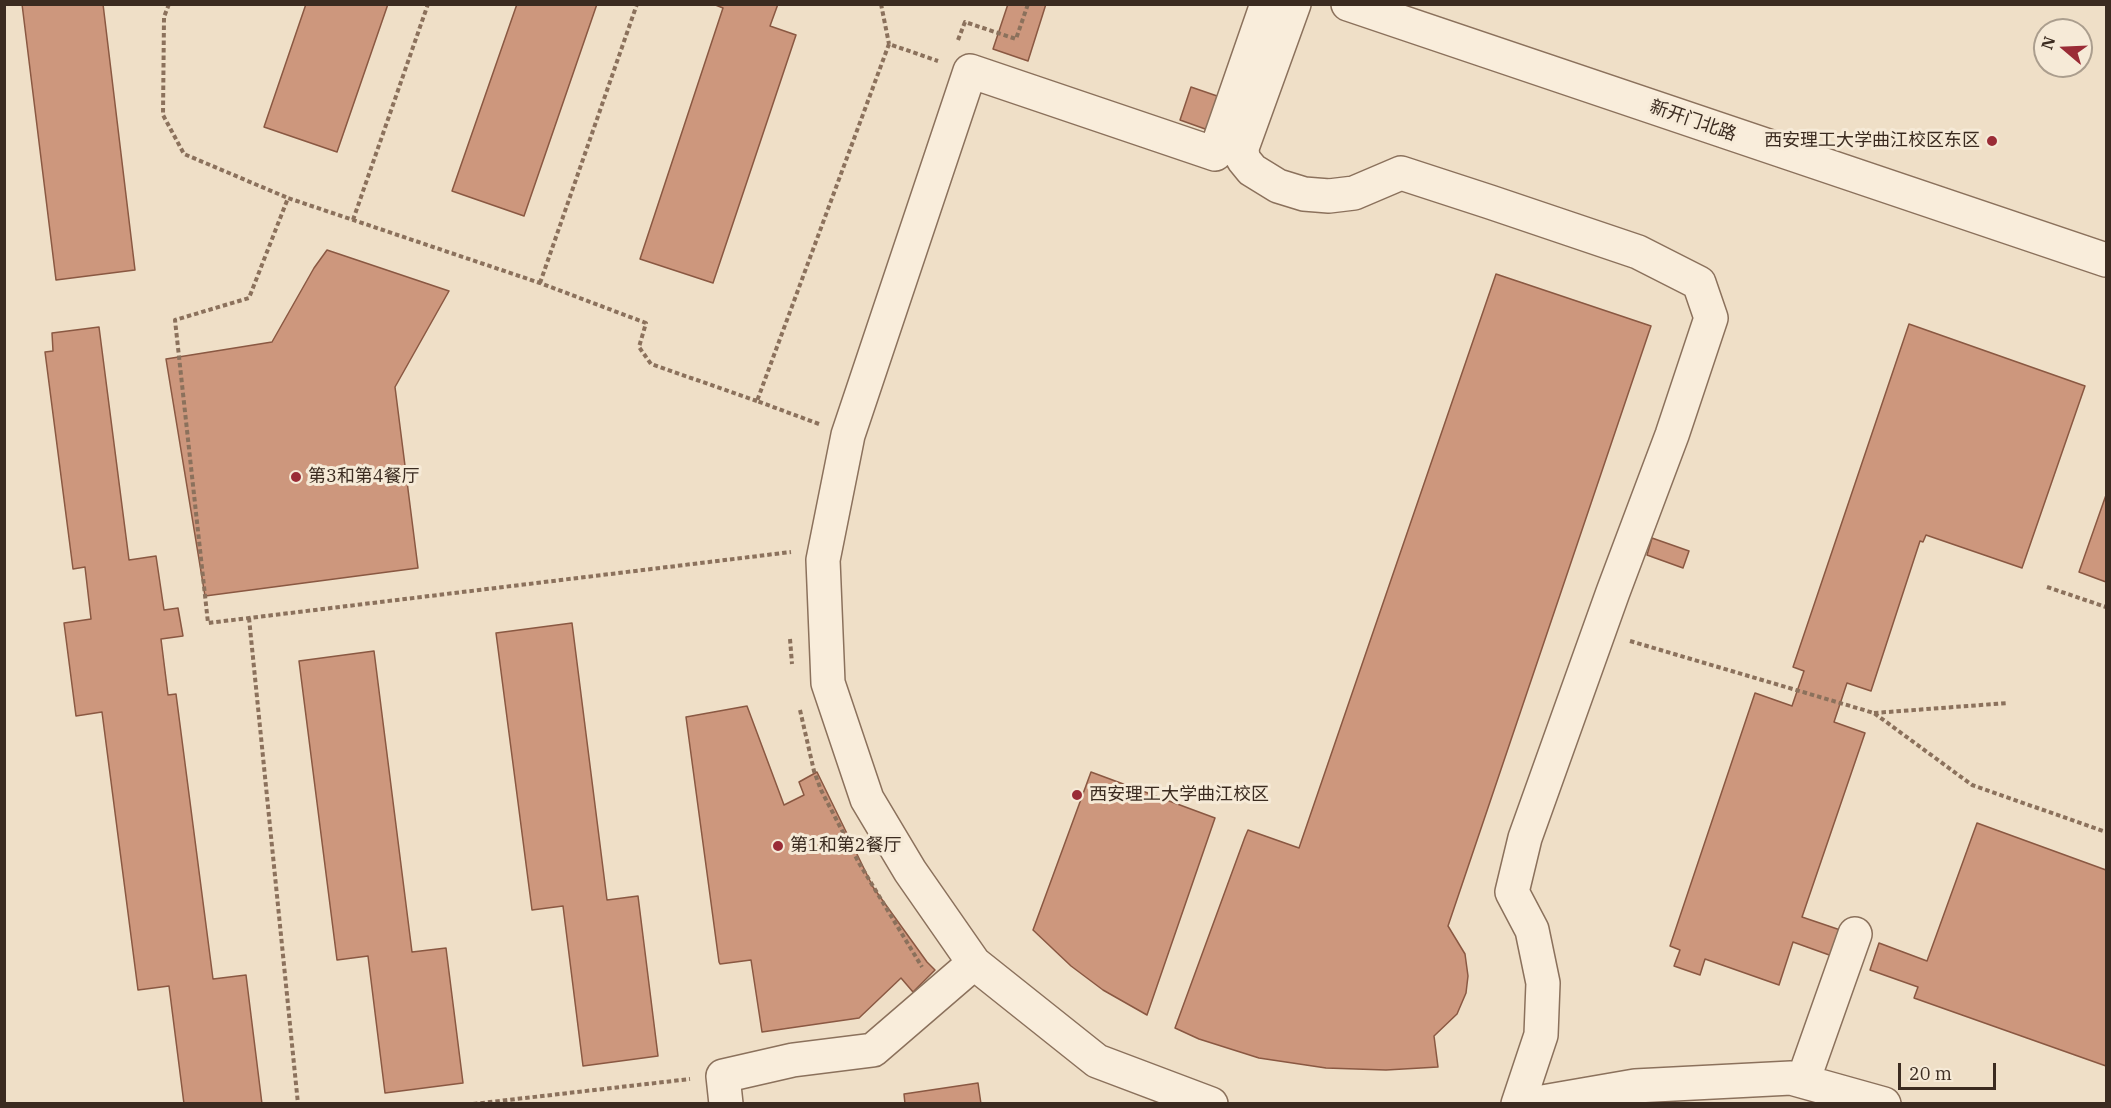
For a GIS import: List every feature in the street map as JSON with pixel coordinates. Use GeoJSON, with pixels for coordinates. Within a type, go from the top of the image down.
{"type":"FeatureCollection","features":[{"type":"Feature","properties":{"kind":"street"},"geometry":{"type":"LineString","coordinates":[[1211,1104],[1097,1061],[974,963],[910,871],[867,799],[828,683],[823,560],[848,435],[970,72],[1215,154],[1267,4]]}},
{"type":"Feature","properties":{"kind":"street"},"geometry":{"type":"LineString","coordinates":[[1294,4],[1242,148],[1243,159],[1252,170],[1292,192],[1329,196],[1354,193],[1401,173],[1638,252],[1699,284],[1711,318],[1672,435],[1598,632],[1525,838],[1512,892],[1532,930],[1543,983],[1541,1035],[1518,1104]]}},
{"type":"Feature","properties":{"kind":"street","name":"新开门北路"},"geometry":{"type":"LineString","coordinates":[[1348,4],[2106,260]]}},
{"type":"Feature","properties":{"kind":"street"},"geometry":{"type":"LineString","coordinates":[[1803,1081],[1855,934]]}},
{"type":"Feature","properties":{"kind":"street"},"geometry":{"type":"LineString","coordinates":[[724,1090],[793,1060],[873,1050],[974,963]]}},
{"type":"Feature","properties":{"kind":"street"},"geometry":{"type":"LineString","coordinates":[[1531,1104],[1635,1086],[1791,1078],[1884,1104]]}},
{"type":"Feature","properties":{"kind":"path"},"geometry":{"type":"LineString","coordinates":[[169,4],[164,17],[163,115],[184,154],[288,198],[540,283],[646,323],[639,347],[651,364],[848,435]]}},
{"type":"Feature","properties":{"kind":"path"},"geometry":{"type":"LineString","coordinates":[[352,220],[428,4]]}},
{"type":"Feature","properties":{"kind":"path"},"geometry":{"type":"LineString","coordinates":[[540,283],[637,4]]}},
{"type":"Feature","properties":{"kind":"path"},"geometry":{"type":"LineString","coordinates":[[757,401],[889,44],[881,4]]}},
{"type":"Feature","properties":{"kind":"path"},"geometry":{"type":"LineString","coordinates":[[965,22],[1016,39],[1028,4]]}},
{"type":"Feature","properties":{"kind":"path"},"geometry":{"type":"LineString","coordinates":[[889,44],[970,72]]}},
{"type":"Feature","properties":{"kind":"path"},"geometry":{"type":"LineString","coordinates":[[288,198],[249,298],[175,320],[208,623],[825,548]]}},
{"type":"Feature","properties":{"kind":"path"},"geometry":{"type":"LineString","coordinates":[[2047,587],[2106,608]]}},
{"type":"Feature","properties":{"kind":"path"},"geometry":{"type":"LineString","coordinates":[[249,618],[298,1104]]}},
{"type":"Feature","properties":{"kind":"path"},"geometry":{"type":"LineString","coordinates":[[1598,632],[1874,713],[1972,785],[2106,832]]}},
{"type":"Feature","properties":{"kind":"path"},"geometry":{"type":"LineString","coordinates":[[1874,713],[2008,703]]}},
{"type":"Feature","properties":{"kind":"path"},"geometry":{"type":"LineString","coordinates":[[473,1104],[724,1090]]}},
{"type":"Feature","properties":{"kind":"building"},"geometry":{"type":"Polygon","coordinates":[[[22,4],[103,4],[135,270],[56,280],[22,4]]]}},
{"type":"Feature","properties":{"kind":"building"},"geometry":{"type":"Polygon","coordinates":[[[306,4],[388,4],[337,152],[264,127],[306,4]]]}},
{"type":"Feature","properties":{"kind":"building"},"geometry":{"type":"Polygon","coordinates":[[[517,4],[597,4],[524,216],[452,191],[517,4]]]}},
{"type":"Feature","properties":{"kind":"building"},"geometry":{"type":"Polygon","coordinates":[[[713,4],[778,4],[770,26],[796,35],[713,283],[640,259],[723,8],[713,4]]]}},
{"type":"Feature","properties":{"kind":"building"},"geometry":{"type":"Polygon","coordinates":[[[1008,4],[1046,4],[1028,61],[993,49],[1008,4]]]}},
{"type":"Feature","properties":{"kind":"building"},"geometry":{"type":"Polygon","coordinates":[[[1191,87],[1220,97],[1208,130],[1180,120],[1191,87]]]}},
{"type":"Feature","properties":{"kind":"building","name":"第3和第4餐厅"},"geometry":{"type":"Polygon","coordinates":[[[327,250],[449,291],[395,387],[418,568],[205,596],[166,359],[272,342],[314,268],[327,250]]]}},
{"type":"Feature","properties":{"kind":"building"},"geometry":{"type":"Polygon","coordinates":[[[1496,274],[1651,326],[1448,926],[1465,954],[1468,976],[1466,993],[1457,1014],[1434,1036],[1438,1067],[1386,1070],[1326,1068],[1259,1058],[1199,1039],[1175,1028],[1245,837],[1248,830],[1299,848],[1496,274]]]}},
{"type":"Feature","properties":{"kind":"building"},"geometry":{"type":"Polygon","coordinates":[[[1909,324],[2085,386],[2022,568],[1926,535],[1923,542],[1920,541],[1871,691],[1847,683],[1834,722],[1865,733],[1802,917],[1855,935],[1846,961],[1793,942],[1779,985],[1705,959],[1700,975],[1674,966],[1680,950],[1670,946],[1755,693],[1792,706],[1804,671],[1793,667],[1909,324]]]}},
{"type":"Feature","properties":{"kind":"building"},"geometry":{"type":"Polygon","coordinates":[[[99,327],[129,560],[156,556],[164,610],[178,608],[183,636],[161,639],[168,695],[176,694],[213,979],[246,975],[262,1104],[184,1104],[169,986],[138,990],[102,712],[76,716],[64,623],[91,619],[85,567],[73,569],[45,352],[53,351],[52,333],[99,327]]]}},
{"type":"Feature","properties":{"kind":"building"},"geometry":{"type":"Polygon","coordinates":[[[2106,495],[2106,582],[2079,572],[2106,495]]]}},
{"type":"Feature","properties":{"kind":"building"},"geometry":{"type":"Polygon","coordinates":[[[1652,538],[1689,551],[1683,568],[1647,555],[1652,538]]]}},
{"type":"Feature","properties":{"kind":"building"},"geometry":{"type":"Polygon","coordinates":[[[572,623],[607,900],[638,896],[658,1056],[583,1066],[563,906],[532,910],[496,633],[572,623]]]}},
{"type":"Feature","properties":{"kind":"building"},"geometry":{"type":"Polygon","coordinates":[[[374,651],[412,952],[446,948],[463,1083],[385,1093],[368,956],[337,960],[299,661],[374,651]]]}},
{"type":"Feature","properties":{"kind":"building","name":"第1和第2餐厅"},"geometry":{"type":"Polygon","coordinates":[[[747,706],[784,805],[804,795],[799,782],[817,772],[873,887],[935,970],[913,992],[901,978],[859,1018],[762,1032],[751,960],[720,964],[719,962],[686,717],[747,706]]]}},
{"type":"Feature","properties":{"kind":"building"},"geometry":{"type":"Polygon","coordinates":[[[1091,772],[1215,818],[1147,1015],[1103,990],[1071,966],[1033,930],[1091,772]]]}},
{"type":"Feature","properties":{"kind":"building"},"geometry":{"type":"Polygon","coordinates":[[[1977,823],[2106,870],[2106,1066],[1914,998],[1918,987],[1870,970],[1879,943],[1927,961],[1977,823]]]}},
{"type":"Feature","properties":{"kind":"building"},"geometry":{"type":"Polygon","coordinates":[[[978,1083],[981,1104],[905,1104],[904,1094],[978,1083]]]}},
{"type":"Feature","properties":{"kind":"place","name":"西安理工大学曲江校区东区"},"geometry":{"type":"Point","coordinates":[1992,141]}},
{"type":"Feature","properties":{"kind":"place","name":"第3和第4餐厅"},"geometry":{"type":"Point","coordinates":[296,477]}},
{"type":"Feature","properties":{"kind":"place","name":"西安理工大学曲江校区"},"geometry":{"type":"Point","coordinates":[1077,795]}},
{"type":"Feature","properties":{"kind":"place","name":"第1和第2餐厅"},"geometry":{"type":"Point","coordinates":[778,846]}}]}
